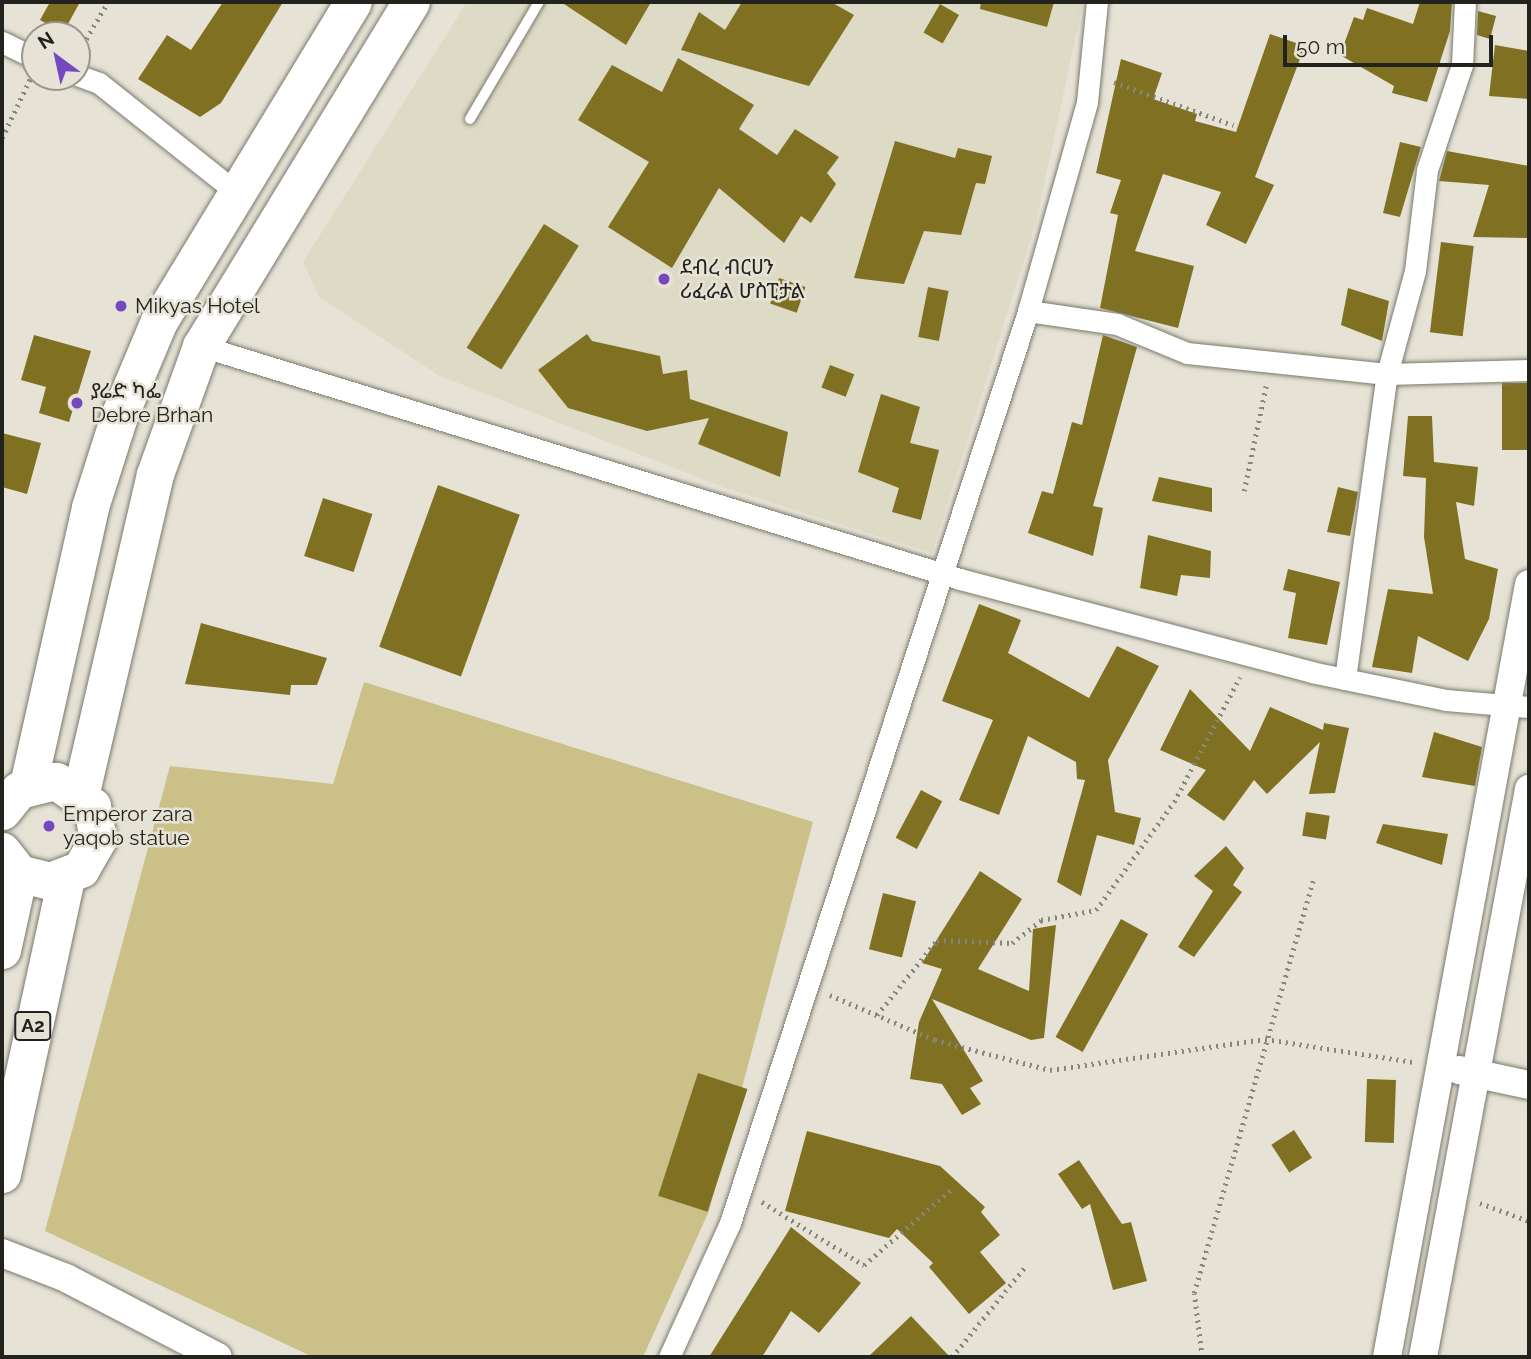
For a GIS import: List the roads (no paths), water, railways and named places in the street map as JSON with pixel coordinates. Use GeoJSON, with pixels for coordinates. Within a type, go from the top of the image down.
{"type":"FeatureCollection","features":[{"type":"Feature","properties":{"kind":"highway"},"geometry":{"type":"LineString","coordinates":[[13,793],[90,508],[119,416],[159,321],[235,191],[353,2]]}},
{"type":"Feature","properties":{"kind":"highway"},"geometry":{"type":"LineString","coordinates":[[81,793],[152,487],[201,346],[411,2]]}},
{"type":"Feature","properties":{"kind":"highway"},"geometry":{"type":"LineString","coordinates":[[2,950],[11,862],[50,881],[66,877],[81,869],[97,839],[92,806],[81,793],[56,781],[13,793]]}},
{"type":"Feature","properties":{"kind":"highway","name":"A2"},"geometry":{"type":"LineString","coordinates":[[2,1174],[66,877]]}},
{"type":"Feature","properties":{"kind":"street"},"geometry":{"type":"LineString","coordinates":[[669,1357],[741,1188],[1028,311],[1090,74],[1097,2]]}},
{"type":"Feature","properties":{"kind":"street"},"geometry":{"type":"LineString","coordinates":[[1345,679],[1387,374],[1415,271],[1427,170],[1462,65],[1465,2]]}},
{"type":"Feature","properties":{"kind":"street"},"geometry":{"type":"LineString","coordinates":[[2,42],[21,51]]}},
{"type":"Feature","properties":{"kind":"street"},"geometry":{"type":"LineString","coordinates":[[91,80],[99,83],[235,191]]}},
{"type":"Feature","properties":{"kind":"street"},"geometry":{"type":"LineString","coordinates":[[1028,311],[1117,324],[1187,353],[1387,374],[1529,370]]}},
{"type":"Feature","properties":{"kind":"street"},"geometry":{"type":"LineString","coordinates":[[201,346],[944,574],[1345,679],[1519,707]]}},
{"type":"Feature","properties":{"kind":"street"},"geometry":{"type":"LineString","coordinates":[[1387,1357],[1442,1067],[1519,707],[1529,584]]}},
{"type":"Feature","properties":{"kind":"street"},"geometry":{"type":"LineString","coordinates":[[1423,1357],[1529,789]]}},
{"type":"Feature","properties":{"kind":"street"},"geometry":{"type":"LineString","coordinates":[[1442,1067],[1529,1085]]}},
{"type":"Feature","properties":{"kind":"street"},"geometry":{"type":"LineString","coordinates":[[2,1253],[66,1278],[218,1357]]}},
{"type":"Feature","properties":{"kind":"lane"},"geometry":{"type":"LineString","coordinates":[[470,119],[539,2]]}},
{"type":"Feature","properties":{"kind":"place","name":"ደብረ ብርሀን ሪፈራል ሆስፒታል"},"geometry":{"type":"Point","coordinates":[664,279]}},
{"type":"Feature","properties":{"kind":"place","name":"Mikyas Hotel"},"geometry":{"type":"Point","coordinates":[121,306]}},
{"type":"Feature","properties":{"kind":"place","name":"ያሬድ ካፌ Debre Brhan"},"geometry":{"type":"Point","coordinates":[77,403]}},
{"type":"Feature","properties":{"kind":"place","name":"Emperor zara yaqob statue"},"geometry":{"type":"Point","coordinates":[49,826]}}]}
